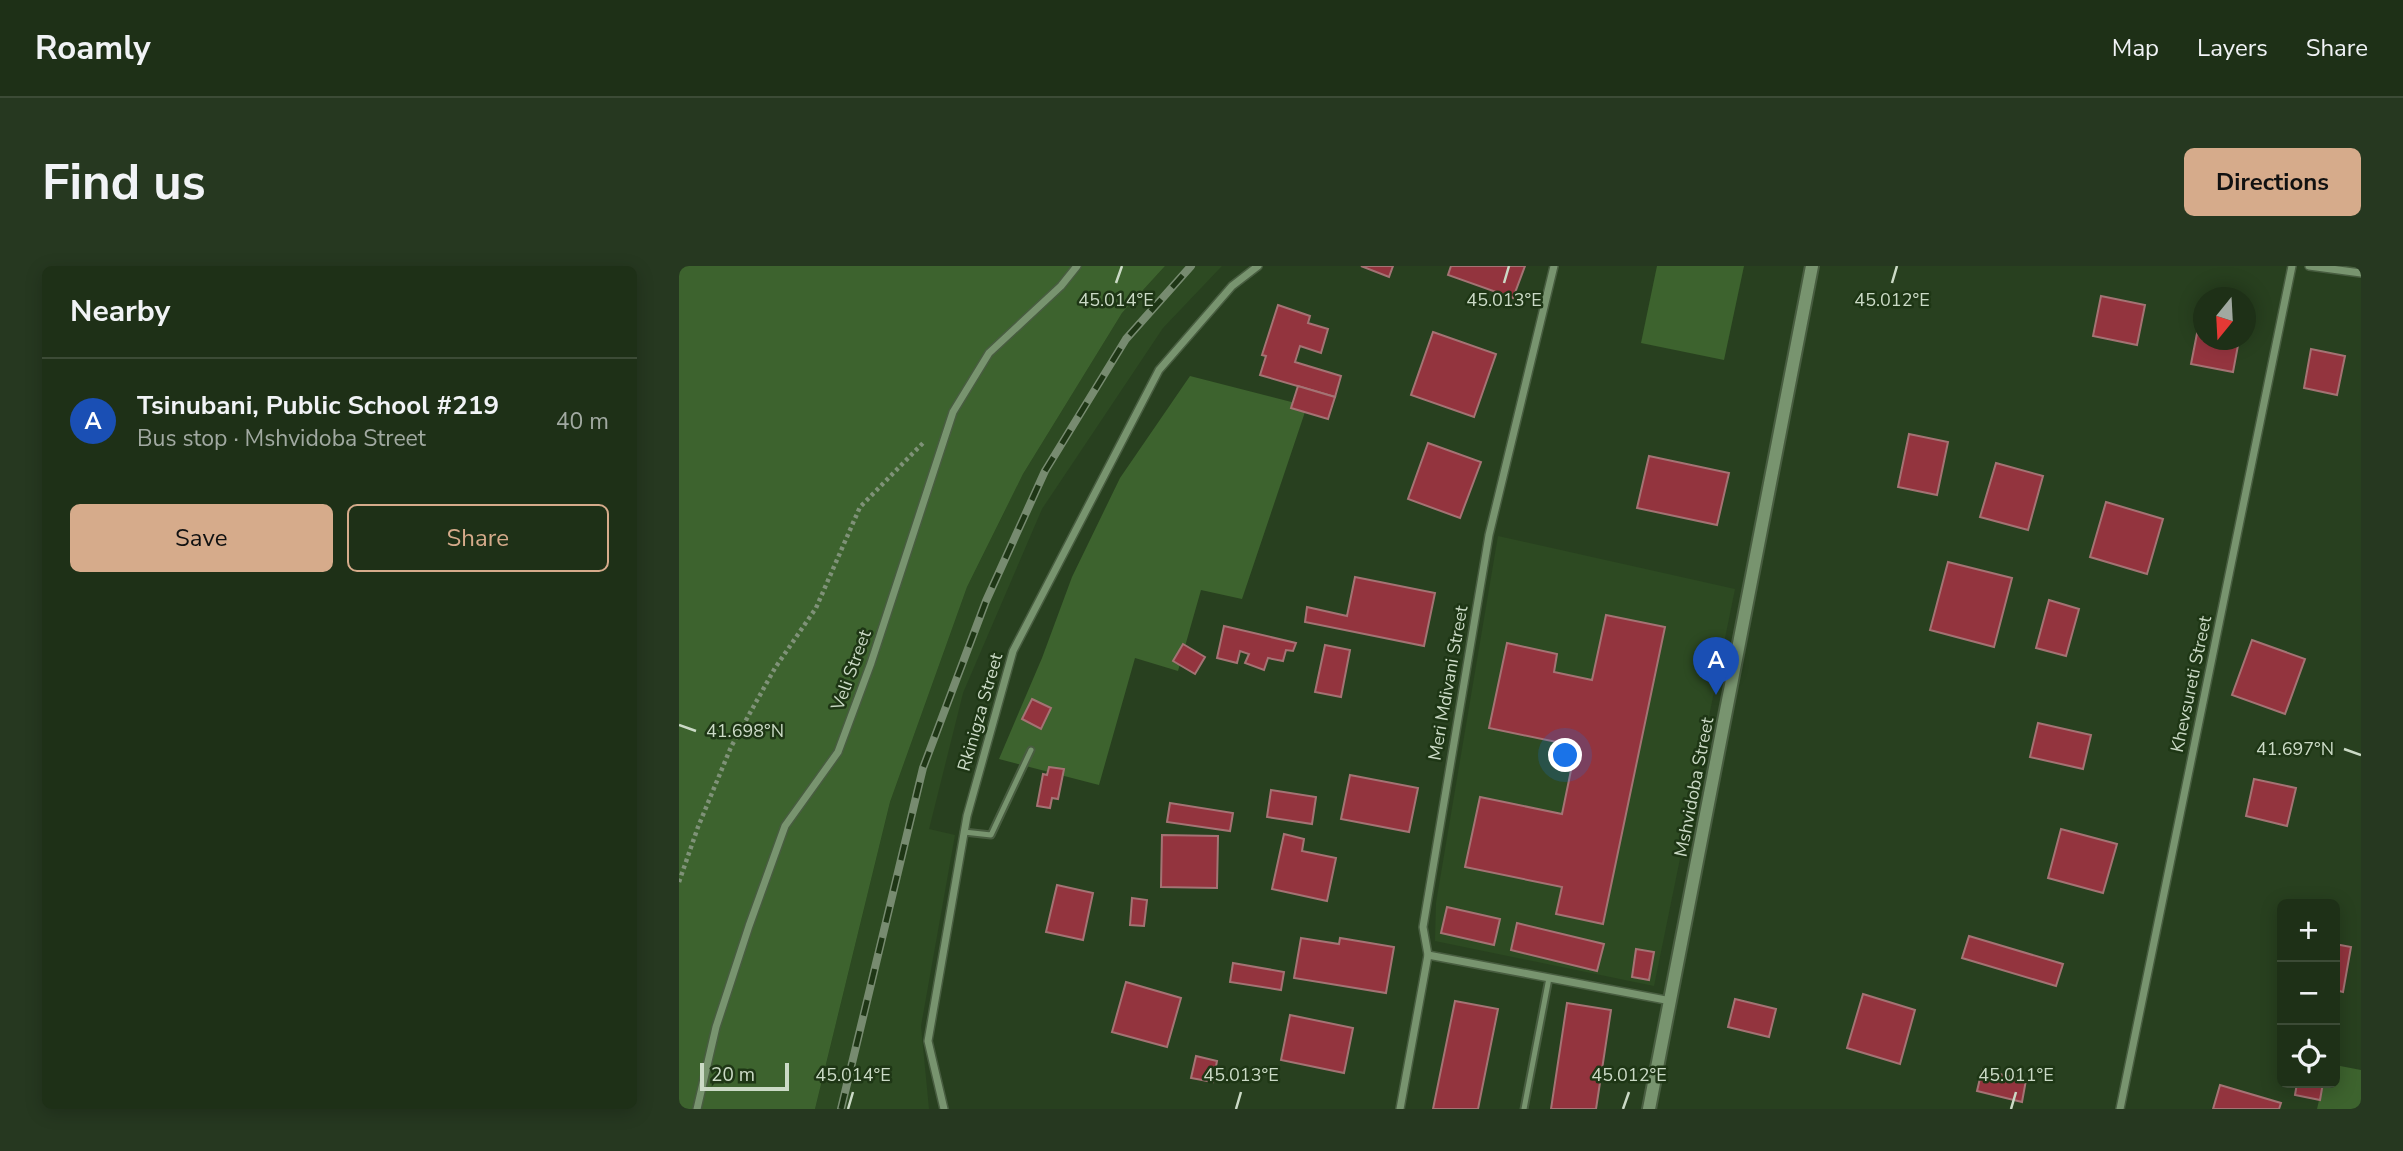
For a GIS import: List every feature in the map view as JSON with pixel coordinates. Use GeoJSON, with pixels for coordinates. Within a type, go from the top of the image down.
{"type":"FeatureCollection","features":[{"type":"Feature","properties":{"kind":"street","name":"Veli Street"},"geometry":{"type":"LineString","coordinates":[[697,1109],[716,1027],[785,826],[838,752],[871,663],[953,412],[989,353],[1061,286],[1077,266]]}},
{"type":"Feature","properties":{"kind":"street","name":"Rkinigza Street"},"geometry":{"type":"LineString","coordinates":[[944,1109],[928,1041],[964,832],[1013,651],[1159,370],[1232,286],[1258,266]]}},
{"type":"Feature","properties":{"kind":"street","name":"Meri Mdivani Street"},"geometry":{"type":"LineString","coordinates":[[1400,1109],[1428,955],[1423,927],[1489,535],[1554,266]]}},
{"type":"Feature","properties":{"kind":"street","name":"Mshvidoba Street"},"geometry":{"type":"LineString","coordinates":[[1649,1109],[1812,266]]}},
{"type":"Feature","properties":{"kind":"street","name":"Khevsureti Street"},"geometry":{"type":"LineString","coordinates":[[2120,1109],[2293,266]]}},
{"type":"Feature","properties":{"kind":"street"},"geometry":{"type":"LineString","coordinates":[[2309,266],[2361,273]]}},
{"type":"Feature","properties":{"kind":"street"},"geometry":{"type":"LineString","coordinates":[[1428,955],[1671,1000]]}},
{"type":"Feature","properties":{"kind":"lane"},"geometry":{"type":"LineString","coordinates":[[964,832],[991,835],[1031,750]]}},
{"type":"Feature","properties":{"kind":"lane"},"geometry":{"type":"LineString","coordinates":[[1524,1109],[1549,978]]}},
{"type":"Feature","properties":{"kind":"path"},"geometry":{"type":"LineString","coordinates":[[679,882],[731,747],[775,668],[816,608],[860,507],[925,441]]}},
{"type":"Feature","properties":{"kind":"shaded area"},"geometry":{"type":"Polygon","coordinates":[[[679,266],[1165,266],[1122,313],[1023,474],[967,587],[890,802],[815,1109],[679,1109],[679,266]]]}},
{"type":"Feature","properties":{"kind":"shaded area"},"geometry":{"type":"Polygon","coordinates":[[[1165,266],[1222,266],[1163,328],[1042,509],[963,693],[929,829],[955,835],[921,1026],[929,1109],[815,1109],[890,802],[967,587],[1023,474],[1122,313],[1165,266]]]}},
{"type":"Feature","properties":{"kind":"shaded area"},"geometry":{"type":"Polygon","coordinates":[[[1657,266],[1744,266],[1724,360],[1641,343],[1657,266]]]}},
{"type":"Feature","properties":{"kind":"shaded area"},"geometry":{"type":"Polygon","coordinates":[[[1190,376],[1307,406],[1242,599],[1201,590],[1178,671],[1135,658],[1099,785],[999,759],[1042,658],[1072,577],[1120,478],[1190,376]]]}},
{"type":"Feature","properties":{"kind":"shaded area"},"geometry":{"type":"Polygon","coordinates":[[[1498,536],[1735,589],[1654,986],[1435,941],[1436,903],[1498,536]]]}},
{"type":"Feature","properties":{"kind":"shaded area"},"geometry":{"type":"Polygon","coordinates":[[[2340,1066],[2361,1070],[2361,1109],[2317,1109],[2322,1088],[2340,1088],[2340,1066]]]}},
{"type":"Feature","properties":{"kind":"building"},"geometry":{"type":"Polygon","coordinates":[[[1361,266],[1393,266],[1389,277],[1361,266]]]}},
{"type":"Feature","properties":{"kind":"building"},"geometry":{"type":"Polygon","coordinates":[[[1451,266],[1525,266],[1513,298],[1448,275],[1451,266]]]}},
{"type":"Feature","properties":{"kind":"building"},"geometry":{"type":"Polygon","coordinates":[[[2101,296],[2145,305],[2137,345],[2093,336],[2101,296]]]}},
{"type":"Feature","properties":{"kind":"building"},"geometry":{"type":"Polygon","coordinates":[[[1278,305],[1310,316],[1308,323],[1328,329],[1321,353],[1300,346],[1295,362],[1341,376],[1335,397],[1260,375],[1266,356],[1262,355],[1278,305]]]}},
{"type":"Feature","properties":{"kind":"building"},"geometry":{"type":"Polygon","coordinates":[[[1433,332],[1496,354],[1474,417],[1411,395],[1433,332]]]}},
{"type":"Feature","properties":{"kind":"building"},"geometry":{"type":"Polygon","coordinates":[[[2311,349],[2345,356],[2337,395],[2304,388],[2311,349]]]}},
{"type":"Feature","properties":{"kind":"building"},"geometry":{"type":"Polygon","coordinates":[[[2194,350],[2237,350],[2233,372],[2191,364],[2194,350]]]}},
{"type":"Feature","properties":{"kind":"building"},"geometry":{"type":"Polygon","coordinates":[[[1298,386],[1335,397],[1328,419],[1291,408],[1298,386]]]}},
{"type":"Feature","properties":{"kind":"building"},"geometry":{"type":"Polygon","coordinates":[[[1909,434],[1948,442],[1937,495],[1898,487],[1909,434]]]}},
{"type":"Feature","properties":{"kind":"building"},"geometry":{"type":"Polygon","coordinates":[[[1428,443],[1481,462],[1460,518],[1408,499],[1428,443]]]}},
{"type":"Feature","properties":{"kind":"building"},"geometry":{"type":"Polygon","coordinates":[[[1649,456],[1729,473],[1717,525],[1637,508],[1649,456]]]}},
{"type":"Feature","properties":{"kind":"building"},"geometry":{"type":"Polygon","coordinates":[[[1996,463],[2043,476],[2028,530],[1980,517],[1996,463]]]}},
{"type":"Feature","properties":{"kind":"building"},"geometry":{"type":"Polygon","coordinates":[[[2106,502],[2163,519],[2147,574],[2090,557],[2106,502]]]}},
{"type":"Feature","properties":{"kind":"building"},"geometry":{"type":"Polygon","coordinates":[[[1948,562],[2012,578],[1994,647],[1930,630],[1948,562]]]}},
{"type":"Feature","properties":{"kind":"building"},"geometry":{"type":"Polygon","coordinates":[[[1355,577],[1435,593],[1424,646],[1305,622],[1307,607],[1347,616],[1355,577]]]}},
{"type":"Feature","properties":{"kind":"building"},"geometry":{"type":"Polygon","coordinates":[[[2049,600],[2079,609],[2066,656],[2036,648],[2049,600]]]}},
{"type":"Feature","properties":{"kind":"building"},"geometry":{"type":"Polygon","coordinates":[[[1606,615],[1665,627],[1603,924],[1556,914],[1562,887],[1465,867],[1480,797],[1562,814],[1576,746],[1489,728],[1507,643],[1557,654],[1554,672],[1592,680],[1606,615]]]}},
{"type":"Feature","properties":{"kind":"building"},"geometry":{"type":"Polygon","coordinates":[[[1224,626],[1296,643],[1293,651],[1286,650],[1283,661],[1268,658],[1264,670],[1245,663],[1249,654],[1240,651],[1237,663],[1217,658],[1224,626]]]}},
{"type":"Feature","properties":{"kind":"building"},"geometry":{"type":"Polygon","coordinates":[[[2252,640],[2305,659],[2285,714],[2232,695],[2252,640]]]}},
{"type":"Feature","properties":{"kind":"building"},"geometry":{"type":"Polygon","coordinates":[[[1183,644],[1205,657],[1195,674],[1173,661],[1183,644]]]}},
{"type":"Feature","properties":{"kind":"building"},"geometry":{"type":"Polygon","coordinates":[[[1325,645],[1350,650],[1341,697],[1315,692],[1325,645]]]}},
{"type":"Feature","properties":{"kind":"building"},"geometry":{"type":"Polygon","coordinates":[[[1032,699],[1051,708],[1041,729],[1022,719],[1032,699]]]}},
{"type":"Feature","properties":{"kind":"building"},"geometry":{"type":"Polygon","coordinates":[[[2038,723],[2091,735],[2083,769],[2030,757],[2038,723]]]}},
{"type":"Feature","properties":{"kind":"building"},"geometry":{"type":"Polygon","coordinates":[[[1049,767],[1064,769],[1058,799],[1052,798],[1050,808],[1037,806],[1043,774],[1047,775],[1049,767]]]}},
{"type":"Feature","properties":{"kind":"building"},"geometry":{"type":"Polygon","coordinates":[[[1350,775],[1418,788],[1409,832],[1341,819],[1350,775]]]}},
{"type":"Feature","properties":{"kind":"building"},"geometry":{"type":"Polygon","coordinates":[[[2254,779],[2296,788],[2287,826],[2246,816],[2254,779]]]}},
{"type":"Feature","properties":{"kind":"building"},"geometry":{"type":"Polygon","coordinates":[[[1271,790],[1316,797],[1312,824],[1267,817],[1271,790]]]}},
{"type":"Feature","properties":{"kind":"building"},"geometry":{"type":"Polygon","coordinates":[[[1170,803],[1233,813],[1230,831],[1167,822],[1170,803]]]}},
{"type":"Feature","properties":{"kind":"building"},"geometry":{"type":"Polygon","coordinates":[[[2061,829],[2117,844],[2103,893],[2048,878],[2061,829]]]}},
{"type":"Feature","properties":{"kind":"building"},"geometry":{"type":"Polygon","coordinates":[[[1284,834],[1304,839],[1302,851],[1336,858],[1327,901],[1272,889],[1284,834]]]}},
{"type":"Feature","properties":{"kind":"building"},"geometry":{"type":"Polygon","coordinates":[[[1162,835],[1218,836],[1217,888],[1161,887],[1162,835]]]}},
{"type":"Feature","properties":{"kind":"building"},"geometry":{"type":"Polygon","coordinates":[[[1057,885],[1093,893],[1083,940],[1046,932],[1057,885]]]}},
{"type":"Feature","properties":{"kind":"building"},"geometry":{"type":"Polygon","coordinates":[[[1132,898],[1147,900],[1144,926],[1130,925],[1132,898]]]}},
{"type":"Feature","properties":{"kind":"building"},"geometry":{"type":"Polygon","coordinates":[[[1447,907],[1500,919],[1494,945],[1441,933],[1447,907]]]}},
{"type":"Feature","properties":{"kind":"building"},"geometry":{"type":"Polygon","coordinates":[[[1517,923],[1604,944],[1597,971],[1511,950],[1517,923]]]}},
{"type":"Feature","properties":{"kind":"building"},"geometry":{"type":"Polygon","coordinates":[[[1969,936],[2063,964],[2056,986],[1962,958],[1969,936]]]}},
{"type":"Feature","properties":{"kind":"building"},"geometry":{"type":"Polygon","coordinates":[[[1301,938],[1339,944],[1340,938],[1394,947],[1386,993],[1294,978],[1301,938]]]}},
{"type":"Feature","properties":{"kind":"building"},"geometry":{"type":"Polygon","coordinates":[[[2340,945],[2351,947],[2343,992],[2340,991],[2340,945]]]}},
{"type":"Feature","properties":{"kind":"building"},"geometry":{"type":"Polygon","coordinates":[[[1636,949],[1654,952],[1649,980],[1632,977],[1636,949]]]}},
{"type":"Feature","properties":{"kind":"building"},"geometry":{"type":"Polygon","coordinates":[[[1233,963],[1284,972],[1281,990],[1230,982],[1233,963]]]}},
{"type":"Feature","properties":{"kind":"building"},"geometry":{"type":"Polygon","coordinates":[[[1126,982],[1181,998],[1167,1047],[1112,1032],[1126,982]]]}},
{"type":"Feature","properties":{"kind":"building"},"geometry":{"type":"Polygon","coordinates":[[[1863,994],[1915,1010],[1900,1064],[1847,1048],[1863,994]]]}},
{"type":"Feature","properties":{"kind":"building"},"geometry":{"type":"Polygon","coordinates":[[[1735,999],[1776,1009],[1769,1037],[1728,1027],[1735,999]]]}},
{"type":"Feature","properties":{"kind":"building"},"geometry":{"type":"Polygon","coordinates":[[[1455,1001],[1498,1009],[1478,1109],[1433,1109],[1455,1001]]]}},
{"type":"Feature","properties":{"kind":"building"},"geometry":{"type":"Polygon","coordinates":[[[1567,1003],[1611,1010],[1596,1109],[1551,1109],[1567,1003]]]}},
{"type":"Feature","properties":{"kind":"building"},"geometry":{"type":"Polygon","coordinates":[[[1290,1015],[1353,1028],[1344,1073],[1281,1060],[1290,1015]]]}},
{"type":"Feature","properties":{"kind":"building"},"geometry":{"type":"Polygon","coordinates":[[[1196,1056],[1217,1061],[1213,1082],[1191,1078],[1196,1056]]]}},
{"type":"Feature","properties":{"kind":"building"},"geometry":{"type":"Polygon","coordinates":[[[1982,1070],[2026,1080],[2022,1102],[1977,1091],[1982,1070]]]}},
{"type":"Feature","properties":{"kind":"building"},"geometry":{"type":"Polygon","coordinates":[[[2220,1085],[2281,1103],[2279,1109],[2213,1109],[2220,1085]]]}},
{"type":"Feature","properties":{"kind":"building"},"geometry":{"type":"Polygon","coordinates":[[[2296,1088],[2322,1088],[2320,1100],[2295,1095],[2296,1088]]]}},
{"type":"Feature","properties":{"kind":"railway"},"geometry":{"type":"LineString","coordinates":[[841,1109],[923,768],[986,601],[1045,471],[1126,339],[1191,266]]}},
{"type":"Feature","properties":{"kind":"place","name":"Tsinubani, Public School #219"},"geometry":{"type":"Point","coordinates":[1716,695]}}]}
